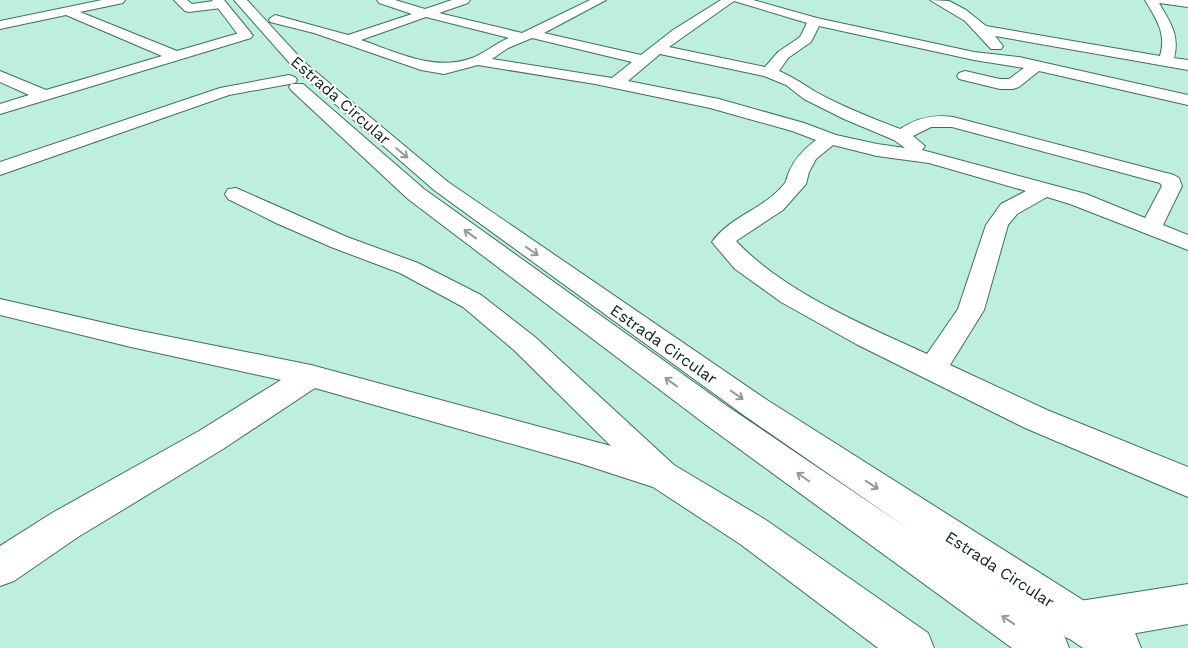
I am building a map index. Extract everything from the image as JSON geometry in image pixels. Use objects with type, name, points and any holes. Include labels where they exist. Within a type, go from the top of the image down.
[{"type":"street","points":[[0,25],[119,0]]},
{"type":"street","points":[[180,0],[189,8],[226,1]]},
{"type":"street","points":[[383,0],[428,14],[642,60]]},
{"type":"street","points":[[347,40],[428,14],[464,0]]},
{"type":"street","points":[[572,0],[597,2]]},
{"type":"street","points":[[615,83],[678,33],[729,0]]},
{"type":"street","points":[[740,0],[814,21],[974,56],[1019,62],[1188,100]]},
{"type":"street","points":[[936,0],[961,11],[985,30],[999,49],[1019,62]]},
{"type":"street","points":[[1137,88],[1171,47],[1170,31],[1152,0]]},
{"type":"street","points":[[1163,0],[1188,3]]},
{"type":"street","name":"Estrada Circular","points":[[226,1],[246,35],[289,80],[416,194],[716,415],[1048,648]]},
{"type":"street","name":"Estrada Circular","points":[[226,1],[441,186],[756,408],[1120,648]]},
{"type":"street","points":[[275,18],[434,69],[455,67],[478,61],[503,45],[597,2]]},
{"type":"street","points":[[67,11],[176,56]]},
{"type":"street","points":[[768,72],[783,55],[806,39],[814,21]]},
{"type":"street","points":[[985,30],[1188,65]]},
{"type":"street","points":[[0,109],[246,35]]},
{"type":"street","points":[[657,49],[768,72],[792,82],[810,95],[842,111],[901,136],[931,157]]},
{"type":"street","points":[[478,61],[615,83],[713,103],[798,127],[830,140],[878,150],[931,157],[1078,199],[1188,242]]},
{"type":"street","points":[[965,76],[1000,84],[1013,84],[1036,66]]},
{"type":"street","points":[[0,76],[44,95]]},
{"type":"street","points":[[0,169],[226,92],[289,80]]},
{"type":"street","points":[[901,136],[922,122],[939,120],[953,122],[1167,179],[1172,182],[1172,186],[1151,227]]},
{"type":"street","points":[[830,140],[808,156],[799,172],[796,184],[774,205],[729,235],[724,242],[744,264],[790,296],[932,370],[1036,419],[1188,482]]},
{"type":"street","points":[[932,370],[971,310],[997,225],[1009,208],[1044,189]]},
{"type":"street","points":[[236,194],[339,242],[409,268],[472,301],[525,344],[664,476],[753,532],[913,648]]},
{"type":"street","points":[[0,307],[131,338],[311,376],[579,450],[664,476]]},
{"type":"street","points":[[0,568],[65,525],[211,440],[311,376]]},
{"type":"street","points":[[1080,622],[1188,604]]}]
